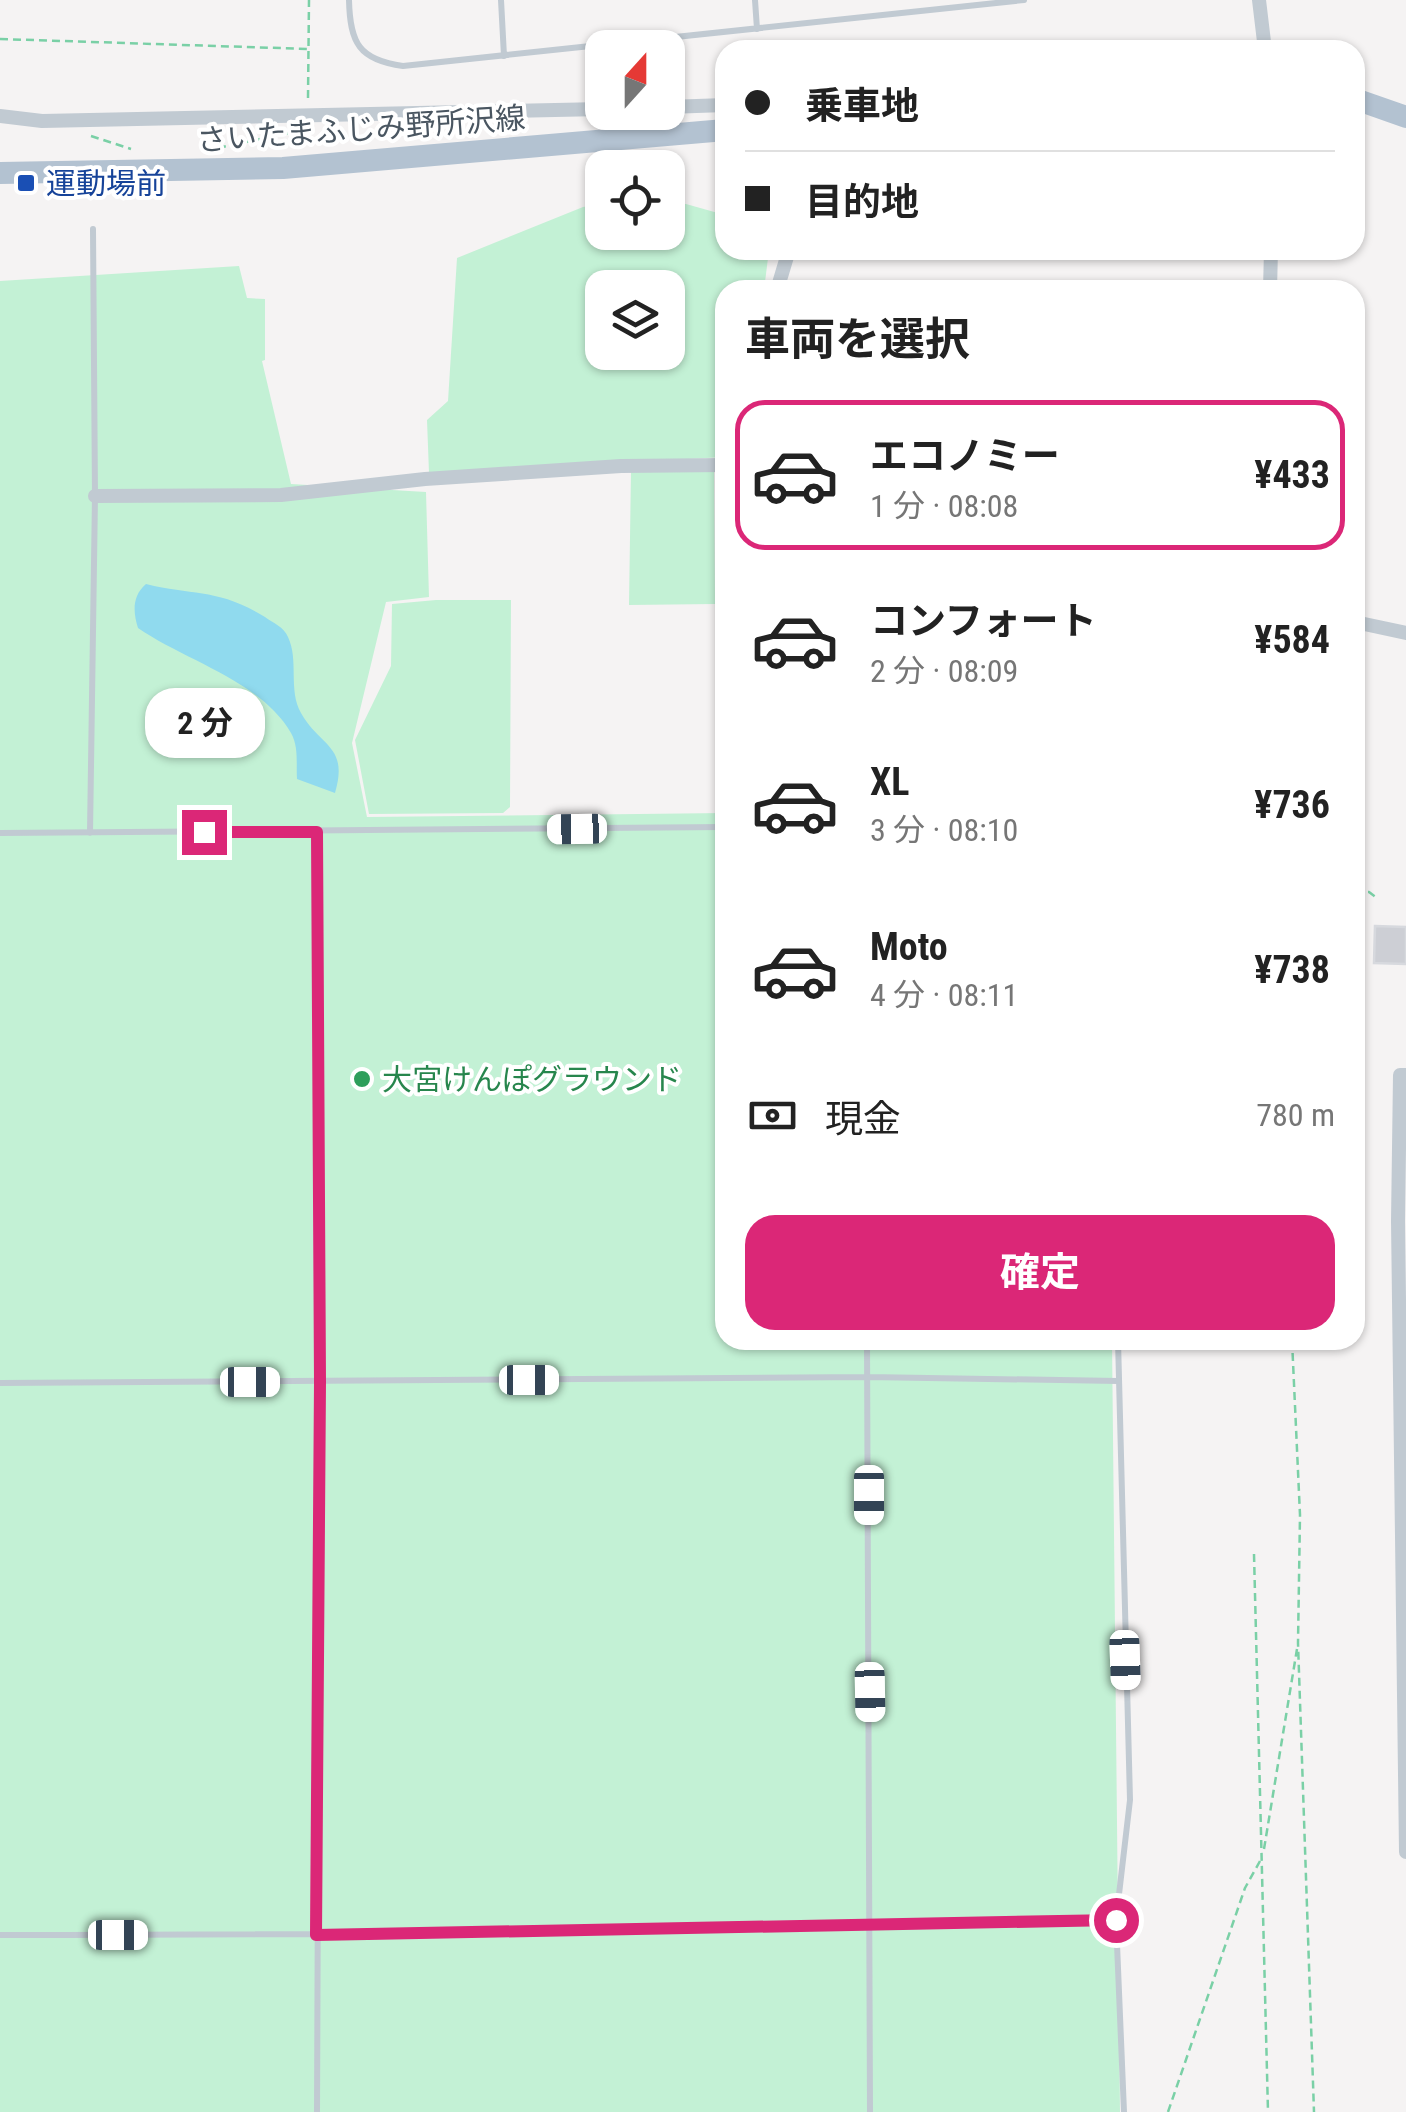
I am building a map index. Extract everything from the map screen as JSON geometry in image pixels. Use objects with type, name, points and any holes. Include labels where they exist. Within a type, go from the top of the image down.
[{"type":"main road","points":[[1365,102],[1406,117]]},
{"type":"main road","name":"さいたまふじみ野所沢線","points":[[0,173],[283,168],[715,131]]},
{"type":"street","points":[[1258,0],[1264,40]]},
{"type":"street","points":[[685,106],[715,105]]},
{"type":"street","points":[[0,116],[42,120],[585,109]]},
{"type":"street","points":[[94,496],[281,495],[426,479],[621,466],[715,465]]},
{"type":"street","points":[[1365,624],[1406,633]]},
{"type":"street","points":[[1406,1075],[1400,1075],[1398,1221],[1406,1852]]},
{"type":"lane","points":[[349,0],[353,36],[364,54],[379,63],[403,66],[1024,0]]},
{"type":"lane","points":[[501,0],[504,56]]},
{"type":"lane","points":[[756,0],[758,29]]},
{"type":"lane","points":[[90,833],[93,230]]},
{"type":"lane","points":[[0,833],[715,827]]},
{"type":"lane","points":[[317,832],[318,2112]]},
{"type":"lane","points":[[867,1350],[870,2112]]},
{"type":"lane","points":[[1118,1350],[1130,1800],[1116,1920],[1124,2112]]},
{"type":"lane","points":[[0,1383],[868,1378],[1118,1381]]},
{"type":"lane","points":[[0,1935],[316,1935],[1116,1920]]},
{"type":"path","points":[[218,148],[311,128],[307,117],[309,0]]},
{"type":"path","points":[[0,39],[309,49]]},
{"type":"path","points":[[76,132],[146,154]]},
{"type":"path","points":[[1365,892],[1377,898]]},
{"type":"path","points":[[1168,2112],[1245,1888],[1262,1858],[1298,1643],[1302,1588],[1292,1350]]},
{"type":"path","points":[[1254,1554],[1268,2112]]},
{"type":"path","points":[[1298,1643],[1314,2112]]},
{"type":"green space","points":[[685,204],[715,212],[715,260],[768,260],[765,280],[715,280],[715,458],[429,473],[427,420],[448,401],[457,258],[583,207],[585,250],[685,250]]},
{"type":"green space","name":"大宮けんぽグラウンド","points":[[239,266],[247,298],[265,299],[262,361],[291,484],[426,492],[429,597],[386,602],[352,743],[367,817],[715,813],[715,1350],[1112,1350],[1120,2112],[0,2112],[0,281]]},
{"type":"green space","points":[[631,471],[714,472],[715,604],[629,605]]},
{"type":"green space","points":[[511,600],[510,807],[503,813],[369,814],[355,740],[391,666],[392,604]]},
{"type":"water","points":[[146,584],[233,601],[284,630],[293,655],[297,704],[338,765],[335,793],[297,779],[294,738],[261,699],[138,628],[135,604]]},
{"type":"building","points":[[1375,926],[1406,927],[1406,964],[1374,963]]},
{"type":"place","name":"運動場前","points":[[26,183]]},
{"type":"place","name":"大宮けんぽグラウンド","points":[[362,1079]]},
{"type":"route","points":[[204,832],[317,832],[320,1382],[316,1935],[1116,1920]]}]
